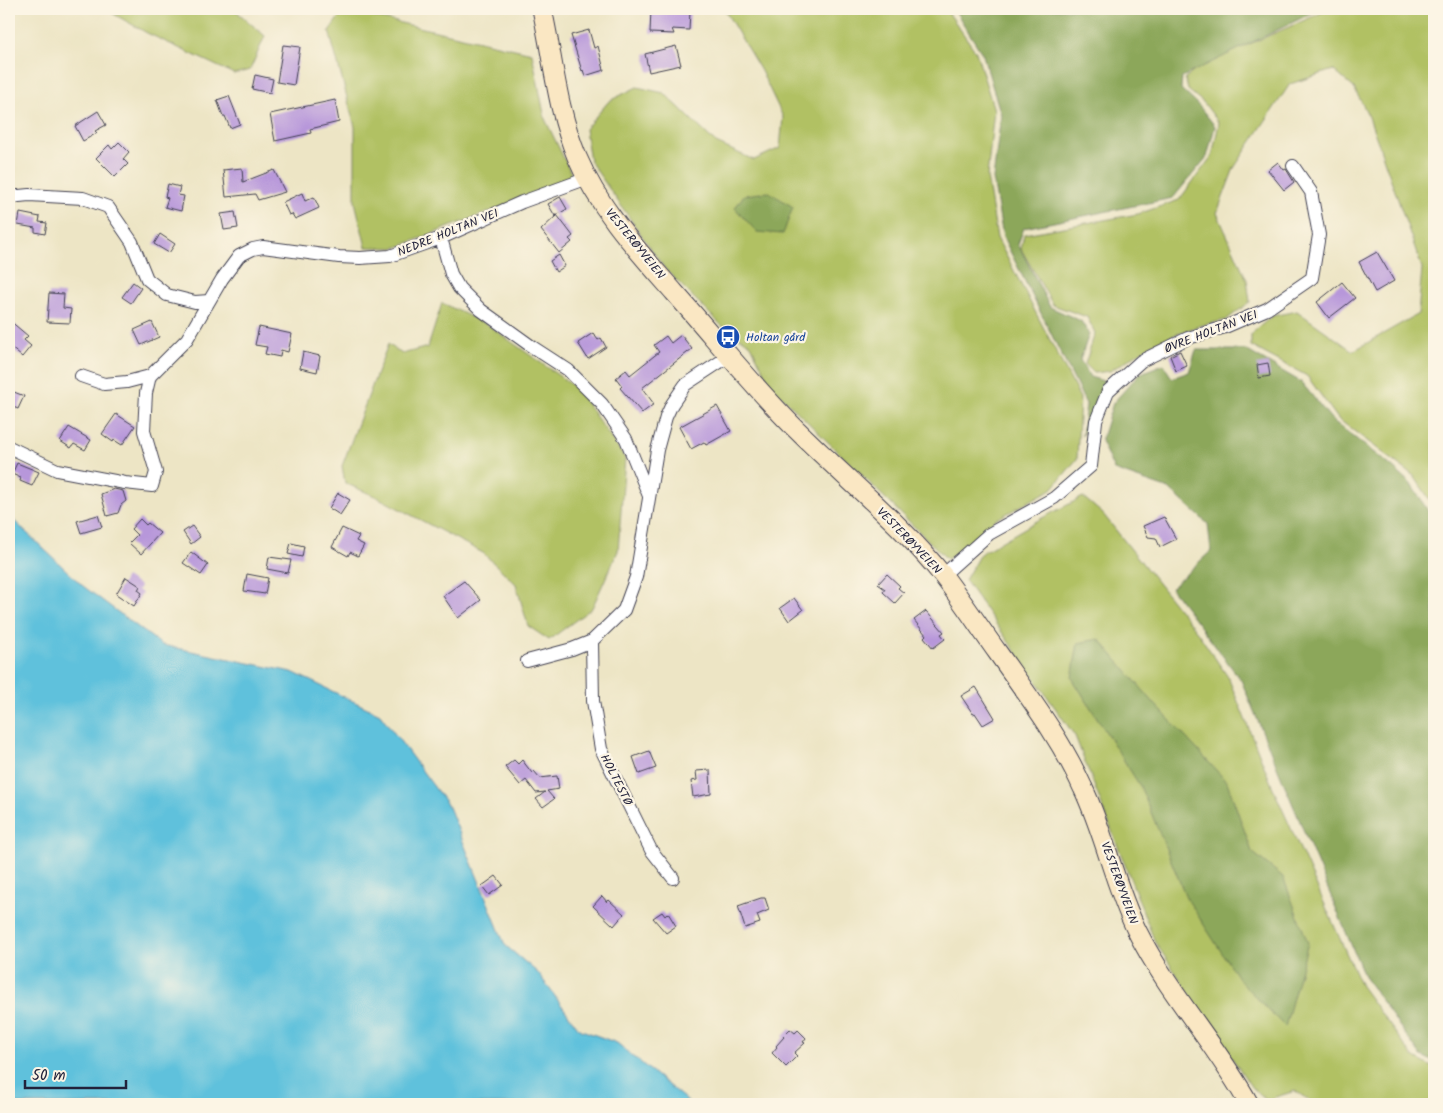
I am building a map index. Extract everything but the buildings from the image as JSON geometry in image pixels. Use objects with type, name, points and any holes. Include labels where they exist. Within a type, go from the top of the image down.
[{"type":"main road","name":"VESTERØYVEIEN","points":[[542,9],[565,122],[578,159],[606,209],[636,248],[729,356],[796,429],[911,540],[942,576],[1037,708],[1067,754],[1098,822],[1125,906],[1137,931],[1181,1004],[1249,1104]]},
{"type":"street","name":"ØVRE HOLTAN VEI","points":[[942,576],[989,534],[1054,498],[1091,466],[1096,421],[1108,391],[1141,361],[1188,338],[1225,327],[1267,310],[1312,278],[1319,235],[1311,192],[1293,166]]},
{"type":"street","name":"NEDRE HOLTAN VEI","points":[[150,376],[186,339],[222,279],[239,256],[253,249],[263,247],[338,257],[371,258],[390,256],[409,251],[522,202],[588,178]]},
{"type":"street","points":[[9,197],[29,195],[83,198],[108,207],[132,242],[147,279],[168,295],[195,302],[209,301]]},
{"type":"street","points":[[440,238],[451,274],[459,288],[481,310],[568,370],[602,404],[626,439],[650,496]]},
{"type":"street","points":[[527,661],[572,649],[592,641],[624,610],[636,578],[657,450],[666,417],[685,385],[729,356]]},
{"type":"street","points":[[9,447],[57,470],[125,483],[152,486],[156,472],[144,431],[146,393],[150,376],[127,382],[104,384],[81,376]]},
{"type":"street","name":"HOLTESTØ","points":[[592,641],[593,701],[601,749],[651,850],[673,878]]},
{"type":"green space","points":[[105,9],[234,9],[265,36],[250,70],[234,74],[147,33]]},
{"type":"green space","points":[[724,9],[946,9],[976,52],[994,110],[987,177],[997,238],[1080,398],[1077,459],[1052,489],[995,520],[961,551],[947,559],[771,386],[751,345],[721,325],[665,269],[590,161],[585,129],[609,101],[637,87],[664,93],[716,143],[754,160],[780,148],[783,117],[761,71]]},
{"type":"green space","points":[[954,9],[1320,9],[1182,77],[1181,89],[1199,106],[1215,126],[1207,157],[1173,198],[1024,228],[1018,244],[1050,307],[1081,321],[1089,334],[1080,360],[1090,377],[1107,382],[1082,436],[1086,404],[1003,237],[993,179],[1001,115],[983,55]]},
{"type":"green space","points":[[1330,9],[1434,9],[1434,506],[1414,476],[1338,419],[1307,376],[1251,346],[1251,334],[1272,316],[1297,311],[1353,351],[1418,314],[1422,268],[1369,117],[1354,88],[1333,70],[1290,84],[1234,168],[1217,213],[1247,280],[1250,302],[1226,320],[1198,326],[1156,342],[1110,371],[1094,373],[1085,364],[1095,333],[1087,317],[1053,305],[1021,249],[1024,234],[1138,214],[1179,200],[1212,156],[1219,123],[1204,103],[1188,90],[1185,78],[1204,64]]},
{"type":"green space","points":[[344,10],[532,53],[545,119],[574,179],[395,248],[366,247],[355,202],[355,127],[329,31]]},
{"type":"green space","points":[[769,192],[793,207],[783,234],[757,232],[735,208],[744,195]]},
{"type":"green space","points":[[442,303],[488,325],[576,388],[625,458],[618,551],[592,608],[549,640],[528,626],[516,584],[483,553],[377,497],[345,483],[342,466],[388,344],[402,354],[428,347]]},
{"type":"green space","points":[[1196,350],[1246,350],[1301,382],[1332,420],[1410,483],[1434,520],[1434,1062],[1420,1055],[1365,978],[1241,680],[1171,588],[1211,551],[1208,524],[1169,489],[1114,470],[1101,441],[1113,403],[1139,374],[1163,364],[1172,378],[1189,372]]},
{"type":"green space","points":[[1083,497],[1103,514],[1198,633],[1228,677],[1273,788],[1361,986],[1413,1057],[1434,1068],[1434,1104],[1315,1104],[1295,1091],[1266,1100],[1252,1088],[1155,942],[1075,736],[965,580],[980,554]]},
{"type":"green space","points":[[1099,639],[1154,703],[1227,782],[1252,852],[1283,877],[1308,943],[1285,1027],[1240,981],[1186,897],[1140,786],[1072,678],[1078,643]]},
{"type":"water","points":[[9,516],[83,586],[162,645],[292,672],[380,714],[449,807],[505,945],[538,973],[579,1029],[617,1043],[691,1104],[9,1104]]},
{"type":"place","name":"Holtan gård","points":[[728,337]]}]
